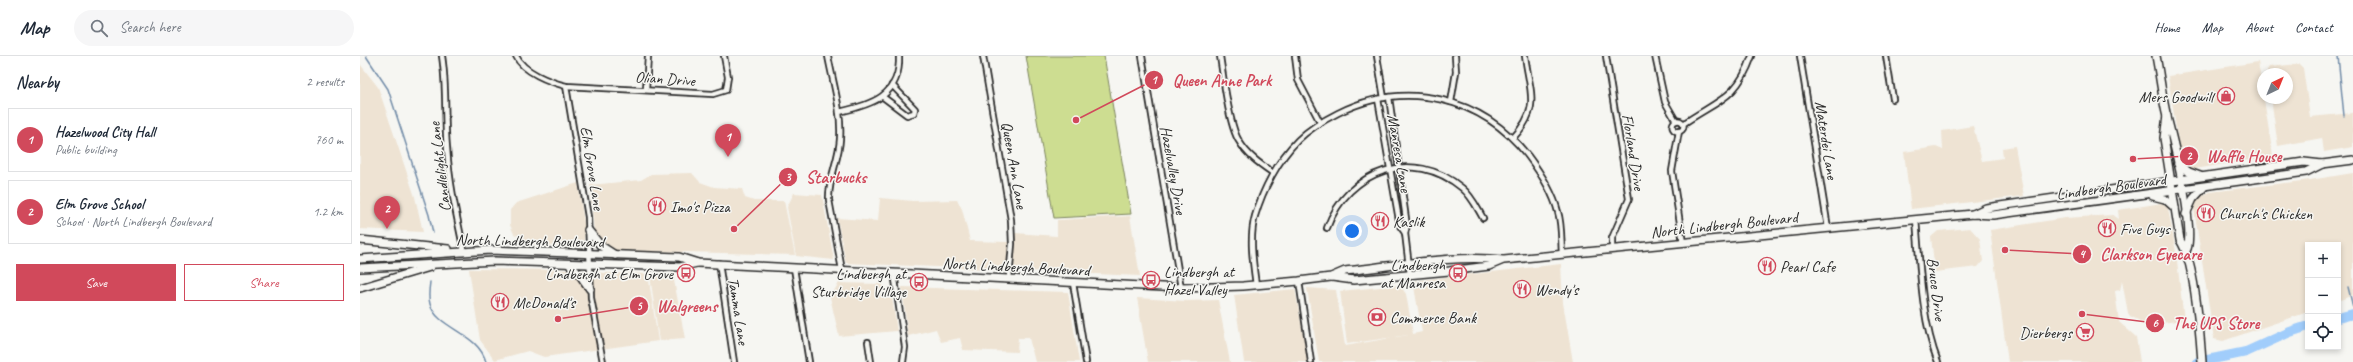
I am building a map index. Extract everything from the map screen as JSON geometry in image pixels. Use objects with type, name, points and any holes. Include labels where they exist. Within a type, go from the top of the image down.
[{"type":"main road","points":[[2156,56],[2167,116],[2174,138],[2190,238],[2187,249],[2202,362]]},
{"type":"main road","points":[[2167,116],[2164,138],[2172,192],[2180,240],[2187,249]]},
{"type":"main road","name":"Lindbergh Boulevard","points":[[1973,214],[1986,208],[2202,176],[2304,162],[2322,164],[2353,160]]},
{"type":"main road","points":[[2178,164],[2189,172],[2202,176]]},
{"type":"main road","name":"Lindbergh Boulevard","points":[[1946,216],[1973,214],[1988,216],[2172,192],[2306,172],[2322,164]]},
{"type":"main road","points":[[2186,214],[2193,199],[2204,187]]},
{"type":"main road","points":[[2149,195],[2165,199],[2175,208]]},
{"type":"main road","name":"North Lindbergh Boulevard","points":[[360,268],[445,262],[495,261],[680,267],[698,263],[719,263],[1181,288],[1256,285],[1299,281],[1331,277],[1345,271],[1487,258],[1504,260],[1946,216]]},
{"type":"main road","points":[[588,230],[601,246],[616,256]]},
{"type":"main road","points":[[360,240],[464,251]]},
{"type":"main road","name":"North Lindbergh Boulevard","points":[[360,259],[464,251],[512,251],[616,256],[680,257],[698,263]]},
{"type":"main road","name":"North Lindbergh Boulevard","points":[[1331,277],[1347,281],[1410,275],[1489,266],[1504,260]]},
{"type":"main road","points":[[360,288],[394,276],[445,262]]},
{"type":"main road","points":[[568,264],[580,275],[590,289]]},
{"type":"street","name":"Candlelight Lane","points":[[442,56],[446,86],[446,131],[449,167],[464,251]]},
{"type":"street","name":"Olian Drive","points":[[516,56],[520,63],[550,82],[566,86],[646,89],[713,94],[726,90],[728,77],[724,56]]},
{"type":"street","points":[[646,89],[648,56]]},
{"type":"street","points":[[828,56],[839,112],[839,152],[829,192],[842,270]]},
{"type":"street","points":[[839,112],[867,105],[883,97],[892,85],[898,69],[899,56]]},
{"type":"street","name":"Queen Ann Lane","points":[[983,56],[1011,220],[1012,244],[1009,279]]},
{"type":"street","name":"Hazelvalley Drive","points":[[1142,56],[1181,288]]},
{"type":"street","points":[[1220,56],[1228,107],[1238,141],[1257,162],[1273,173]]},
{"type":"street","points":[[1295,56],[1298,80],[1320,122]]},
{"type":"street","name":"Manresa Lane","points":[[1378,56],[1400,168],[1407,226],[1405,233],[1410,275]]},
{"type":"street","points":[[1451,102],[1456,72],[1456,56]]},
{"type":"street","points":[[1513,138],[1525,125],[1531,113],[1525,56]]},
{"type":"street","name":"Florland Drive","points":[[1606,56],[1629,199],[1612,238],[1612,249]]},
{"type":"street","points":[[1655,56],[1665,102],[1676,121]]},
{"type":"street","points":[[1683,243],[1672,171],[1679,132],[1682,130],[1683,124],[1732,94],[1746,73],[1752,56]]},
{"type":"street","name":"Materdei Lane","points":[[1800,56],[1828,228]]},
{"type":"street","points":[[1886,56],[1893,99]]},
{"type":"street","points":[[883,97],[907,114],[914,113],[915,109],[892,85]]},
{"type":"street","name":"Elm Grove Lane","points":[[566,86],[583,181],[588,230],[590,289],[603,362]]},
{"type":"street","points":[[1256,285],[1252,256],[1255,217],[1273,173],[1298,140],[1320,122],[1354,105],[1387,97],[1419,96],[1451,102],[1485,116],[1513,138],[1540,172],[1558,212],[1562,254]]},
{"type":"street","name":"Manresa Lane","points":[[1378,99],[1389,170],[1400,226],[1405,233]]},
{"type":"street","points":[[1676,121],[1681,121],[1683,124]]},
{"type":"street","points":[[1676,121],[1672,127],[1679,132]]},
{"type":"street","points":[[1327,228],[1333,212],[1349,191],[1361,181],[1389,170],[1412,166],[1433,171],[1449,179],[1463,189],[1474,202],[1483,218]]},
{"type":"street","name":"Bruce Drive","points":[[1916,219],[1923,298],[1933,350],[1938,362]]},
{"type":"street","name":"Tamma Lane","points":[[719,263],[734,362]]},
{"type":"street","points":[[794,268],[809,362]]},
{"type":"street","points":[[894,273],[905,346],[903,362]]},
{"type":"street","points":[[1299,281],[1311,362]]},
{"type":"street","points":[[1072,283],[1086,362]]},
{"type":"street","points":[[868,342],[871,362]]},
{"type":"shaded area","points":[[2258,62],[2257,104],[2265,104],[2273,156],[2195,169],[2185,166],[2181,160],[2168,76]]},
{"type":"shaded area","points":[[360,64],[378,87],[415,197],[423,232],[360,229]]},
{"type":"shaded area","points":[[2299,64],[2303,68],[2310,117],[2353,113],[2353,147],[2324,152],[2322,138],[2278,146],[2272,104],[2293,104],[2293,68],[2268,68]]},
{"type":"shaded area","points":[[1973,126],[1982,161],[2003,158],[2002,148],[2015,146],[2024,196],[1911,209],[1904,152],[1936,147],[1943,150],[1942,131]]},
{"type":"shaded area","points":[[692,173],[700,182],[714,187],[742,189],[745,198],[754,201],[784,201],[795,255],[612,250],[601,243],[594,232],[590,185],[641,180],[651,174]]},
{"type":"shaded area","points":[[2353,173],[2353,295],[2341,300],[2341,242],[2305,242],[2305,313],[2223,341],[2214,339],[2194,209],[2195,202],[2201,196],[2210,192],[2310,180]]},
{"type":"shaded area","points":[[578,183],[585,229],[584,240],[577,247],[527,244],[526,240],[514,234],[510,225],[510,210],[516,203]]},
{"type":"shaded area","points":[[794,193],[822,195],[834,260],[796,256],[787,207]]},
{"type":"shaded area","points":[[880,198],[913,201],[957,200],[962,209],[970,241],[1009,242],[1015,233],[1057,236],[1057,220],[1130,216],[1140,276],[846,263],[837,218],[878,221]]},
{"type":"shaded area","points":[[2162,203],[2168,208],[2176,252],[2184,320],[2148,325],[2130,316],[2128,313],[2122,281],[2120,290],[2115,291],[2119,322],[2136,337],[2140,362],[2008,362],[1990,230],[2065,218],[2113,215],[2119,219],[2118,210]]},
{"type":"shaded area","points":[[1970,228],[1980,239],[1983,261],[1978,267],[1935,272],[1931,237],[1938,231]]},
{"type":"shaded area","points":[[1561,264],[1563,303],[1573,362],[1319,362],[1307,288],[1336,290],[1345,346],[1408,335],[1347,344],[1340,291],[1400,285],[1406,294],[1413,334],[1422,332],[1413,281]]},
{"type":"shaded area","points":[[469,269],[568,270],[575,272],[648,274],[658,341],[544,357],[528,351],[495,360],[480,340]]},
{"type":"shaded area","points":[[650,275],[673,275],[685,339],[659,341]]},
{"type":"shaded area","points":[[839,283],[882,284],[887,298],[892,297],[897,331],[839,336],[830,297]]},
{"type":"shaded area","points":[[902,287],[1068,292],[1079,362],[1035,362],[1029,338],[1018,338],[1017,352],[963,350],[960,338],[941,342],[936,329],[908,336]]},
{"type":"shaded area","points":[[1295,289],[1308,362],[1244,362],[1234,295]]},
{"type":"shaded area","points":[[1137,298],[1186,301],[1218,300],[1230,362],[1148,362]]},
{"type":"green space","points":[[1026,56],[1104,56],[1131,214],[1054,218]]},
{"type":"waterway","points":[[366,56],[388,89],[429,215],[433,233]]},
{"type":"waterway","points":[[2338,56],[2344,116]]},
{"type":"waterway","points":[[430,282],[429,299],[434,312],[441,319],[475,344],[482,352],[486,362]]},
{"type":"waterway","points":[[2348,287],[2353,307]]},
{"type":"waterway","points":[[2341,317],[2353,314]]},
{"type":"waterway","points":[[2198,362],[2246,352],[2290,332],[2305,327]]},
{"type":"place","name":"Mers Goodwill","points":[[2226,96]]},
{"type":"place","name":"Queen Anne Park","points":[[1076,120]]},
{"type":"place","name":"Hazelwood City Hall","points":[[728,157]]},
{"type":"place","name":"Waffle House","points":[[2133,159]]},
{"type":"place","name":"Imo's Pizza","points":[[657,206]]},
{"type":"place","name":"Church's Chicken","points":[[2206,213]]},
{"type":"place","name":"Kaslik","points":[[1380,221]]},
{"type":"place","name":"Five Guys","points":[[2107,228]]},
{"type":"place","name":"Elm Grove School","points":[[387,229]]},
{"type":"place","name":"Starbucks","points":[[734,229]]},
{"type":"place","name":"Clarkson Eyecare","points":[[2005,250]]},
{"type":"place","name":"Pearl Cafe","points":[[1767,266]]},
{"type":"place","name":"Lindbergh at Elm Grove","points":[[686,273]]},
{"type":"place","name":"Lindbergh at Manresa","points":[[1458,273]]},
{"type":"place","name":"Lindbergh at Hazel Valley","points":[[1151,280]]},
{"type":"place","name":"Lindbergh at Sturbridge Village","points":[[919,282]]},
{"type":"place","name":"Wendy's","points":[[1522,289]]},
{"type":"place","name":"McDonald's","points":[[500,302]]},
{"type":"place","name":"The UPS Store","points":[[2082,314]]},
{"type":"place","name":"Commerce Bank","points":[[1377,317]]},
{"type":"place","name":"Walgreens","points":[[558,319]]},
{"type":"place","name":"Dierbergs","points":[[2085,332]]}]
